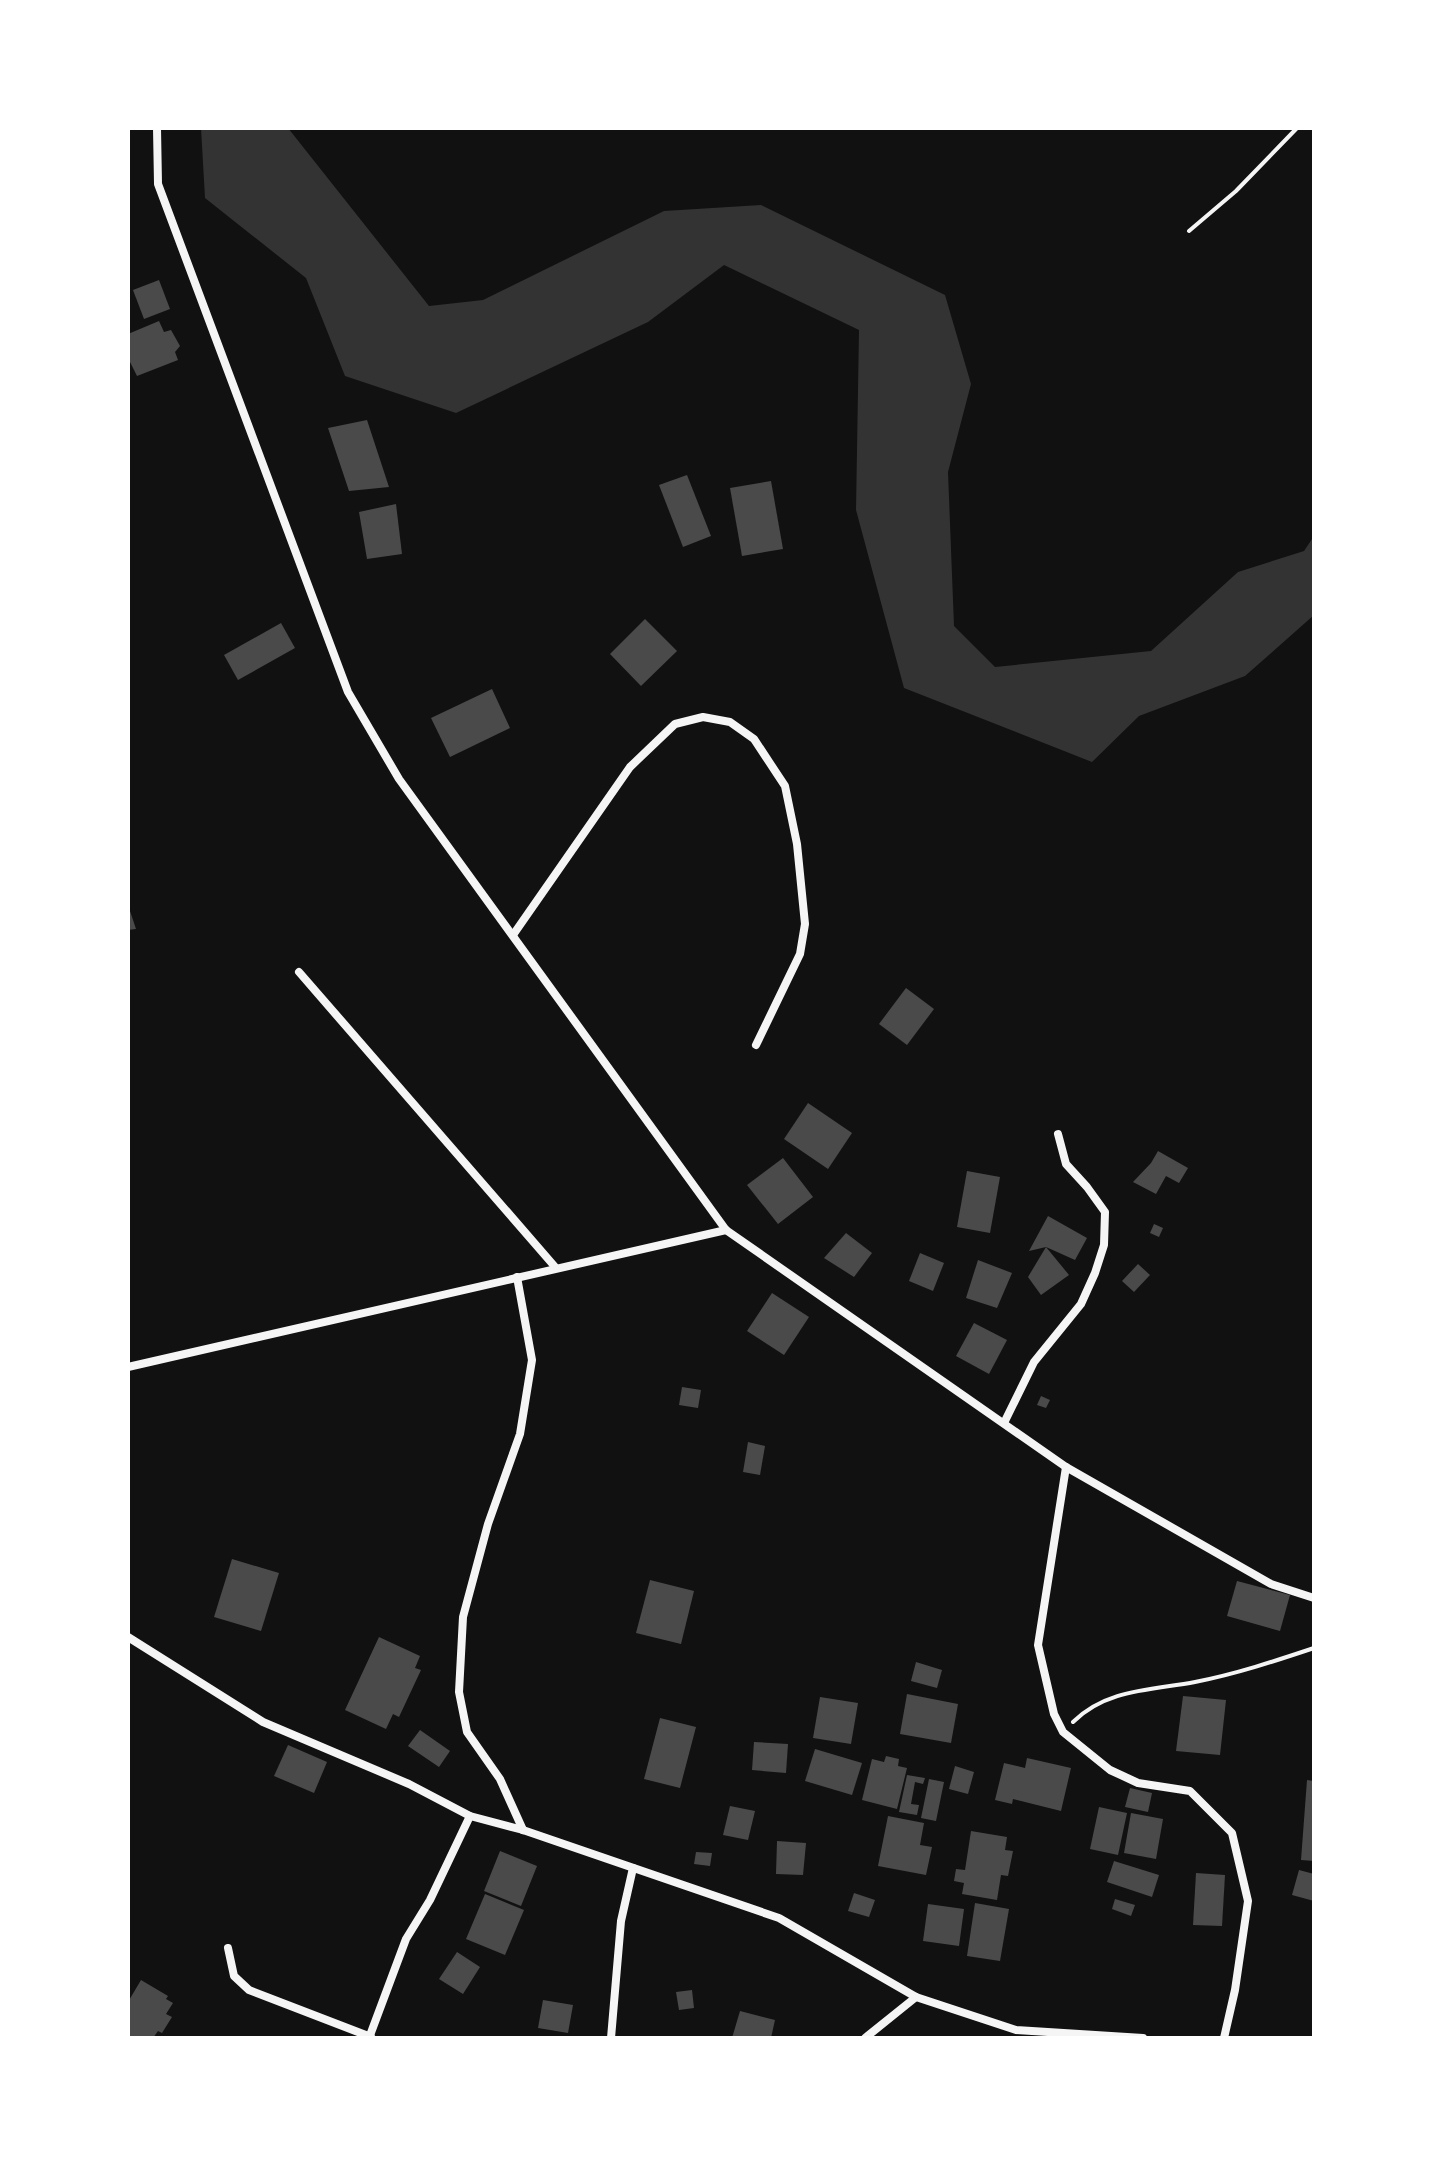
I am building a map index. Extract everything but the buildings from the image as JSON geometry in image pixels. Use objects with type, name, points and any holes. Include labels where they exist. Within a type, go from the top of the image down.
[{"type":"street","points":[[157,128],[158,184],[348,692],[399,779],[726,1230],[1066,1467],[1271,1584],[1314,1598]]},
{"type":"street","points":[[513,935],[630,767],[675,724],[703,717],[730,722],[754,739],[785,786],[797,844],[805,924],[800,954],[756,1045]]},
{"type":"street","points":[[299,972],[556,1268]]},
{"type":"street","points":[[1004,1423],[1034,1362],[1081,1304],[1104,1245],[1105,1212],[1066,1164],[1058,1134]]},
{"type":"street","points":[[128,1367],[726,1230]]},
{"type":"street","points":[[517,1277],[532,1360],[520,1434],[488,1524],[463,1617],[459,1692],[467,1732],[500,1779],[523,1830]]},
{"type":"street","points":[[1066,1467],[1038,1645],[1054,1714],[1063,1732],[1110,1770],[1138,1783],[1190,1791],[1232,1833],[1248,1901],[1235,1990],[1224,2038]]},
{"type":"street","points":[[128,1637],[263,1722],[409,1784],[470,1816],[523,1830],[779,1918],[916,1997],[1016,2030],[1143,2038]]},
{"type":"street","points":[[228,1948],[234,1976],[249,1990],[370,2038],[406,1939],[430,1900],[470,1816]]},
{"type":"street","points":[[611,2038],[621,1921],[633,1868]]},
{"type":"street","points":[[865,2038],[916,1997]]},
{"type":"path","points":[[1189,231],[1236,191],[1297,128]]},
{"type":"path","points":[[1063,1732],[1087,1708],[1110,1697],[1261,1667],[1314,1648]]},
{"type":"shaded area","points":[[201,128],[288,128],[429,306],[483,300],[664,211],[761,205],[945,295],[971,384],[948,472],[954,626],[995,667],[1151,651],[1238,572],[1304,551],[1314,536],[1314,615],[1245,676],[1139,716],[1092,762],[904,688],[856,510],[859,330],[724,265],[648,322],[456,413],[345,376],[306,278],[205,198]]}]
